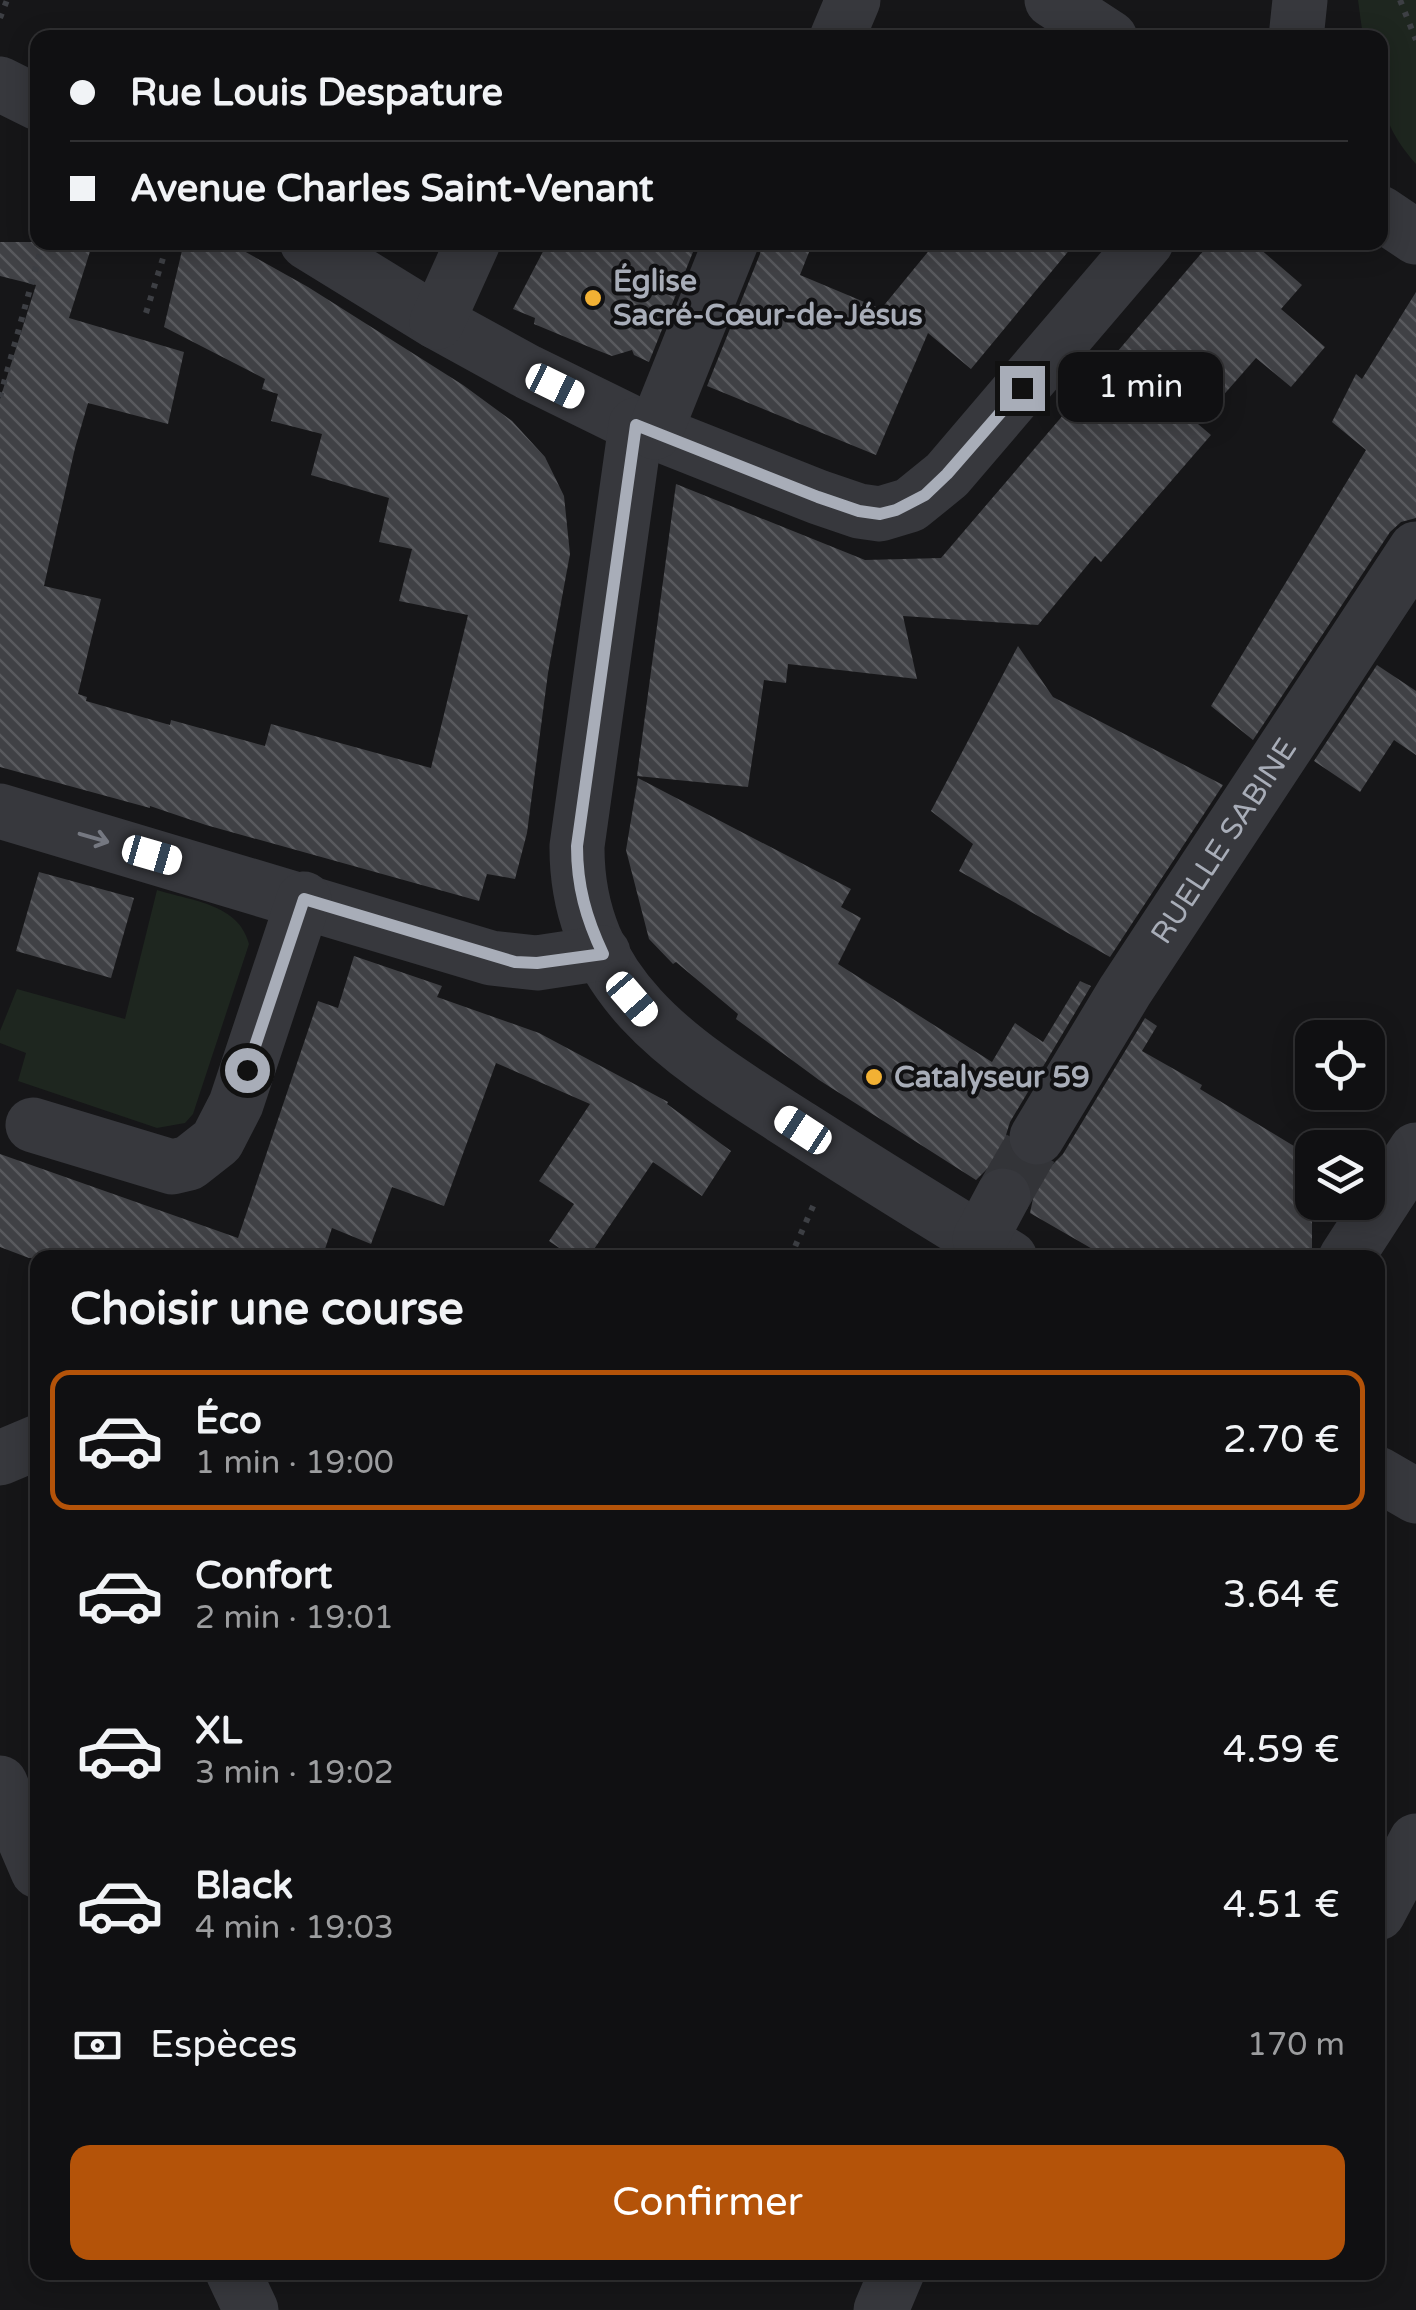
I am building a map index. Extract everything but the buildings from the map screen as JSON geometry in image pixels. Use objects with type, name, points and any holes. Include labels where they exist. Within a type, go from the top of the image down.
[{"type":"street","points":[[840,30],[853,0]]},
{"type":"street","points":[[1052,0],[1098,30]]},
{"type":"street","points":[[1297,30],[1300,0]]},
{"type":"street","points":[[0,84],[30,99]]},
{"type":"street","points":[[1388,218],[1416,236]]},
{"type":"street","points":[[320,250],[436,322],[528,372],[646,428],[859,511],[880,514],[925,495],[947,474],[1139,250]]},
{"type":"street","points":[[436,322],[469,250]]},
{"type":"street","points":[[727,250],[646,428],[577,846],[581,895],[589,924],[632,999],[688,1054],[846,1158],[998,1231]]},
{"type":"street","name":"RUELLE SABINE","points":[[1037,1137],[1124,991],[1416,548]]},
{"type":"street","points":[[0,811],[515,962],[603,954]]},
{"type":"street","points":[[33,1125],[172,1166],[189,1163],[202,1154],[217,1141],[236,1104],[304,899]]},
{"type":"street","points":[[1351,1250],[1416,1150]]},
{"type":"street","points":[[0,1458],[30,1445]]},
{"type":"street","points":[[1385,1478],[1416,1496]]},
{"type":"street","points":[[0,1784],[30,1853]]},
{"type":"street","points":[[1385,1900],[1416,1840]]},
{"type":"street","points":[[236,2280],[251,2310]]},
{"type":"street","points":[[882,2310],[894,2280]]},
{"type":"path","points":[[0,18],[7,0]]},
{"type":"path","points":[[1400,0],[1416,40]]},
{"type":"path","points":[[0,397],[41,250]]},
{"type":"path","points":[[146,313],[166,250]]},
{"type":"shaded area","points":[[1358,0],[1416,0],[1416,164],[1388,121],[1388,30],[1362,30]]},
{"type":"shaded area","points":[[157,890],[225,912],[244,931],[249,944],[193,1114],[185,1123],[157,1128],[18,1081],[26,1053],[0,1043],[0,1031],[17,989],[125,1019]]},
{"type":"tunnel","points":[[1003,1196],[1037,1137]]},
{"type":"place","name":"Église Sacré-Cœur-de-Jésus","points":[[593,298]]},
{"type":"place","name":"Catalyseur 59","points":[[874,1077]]},
{"type":"route","points":[[247,1070],[304,899],[491,958],[537,963],[603,954],[581,895],[577,846],[636,425],[818,497],[880,514],[910,505],[925,495],[1022,388]]}]
